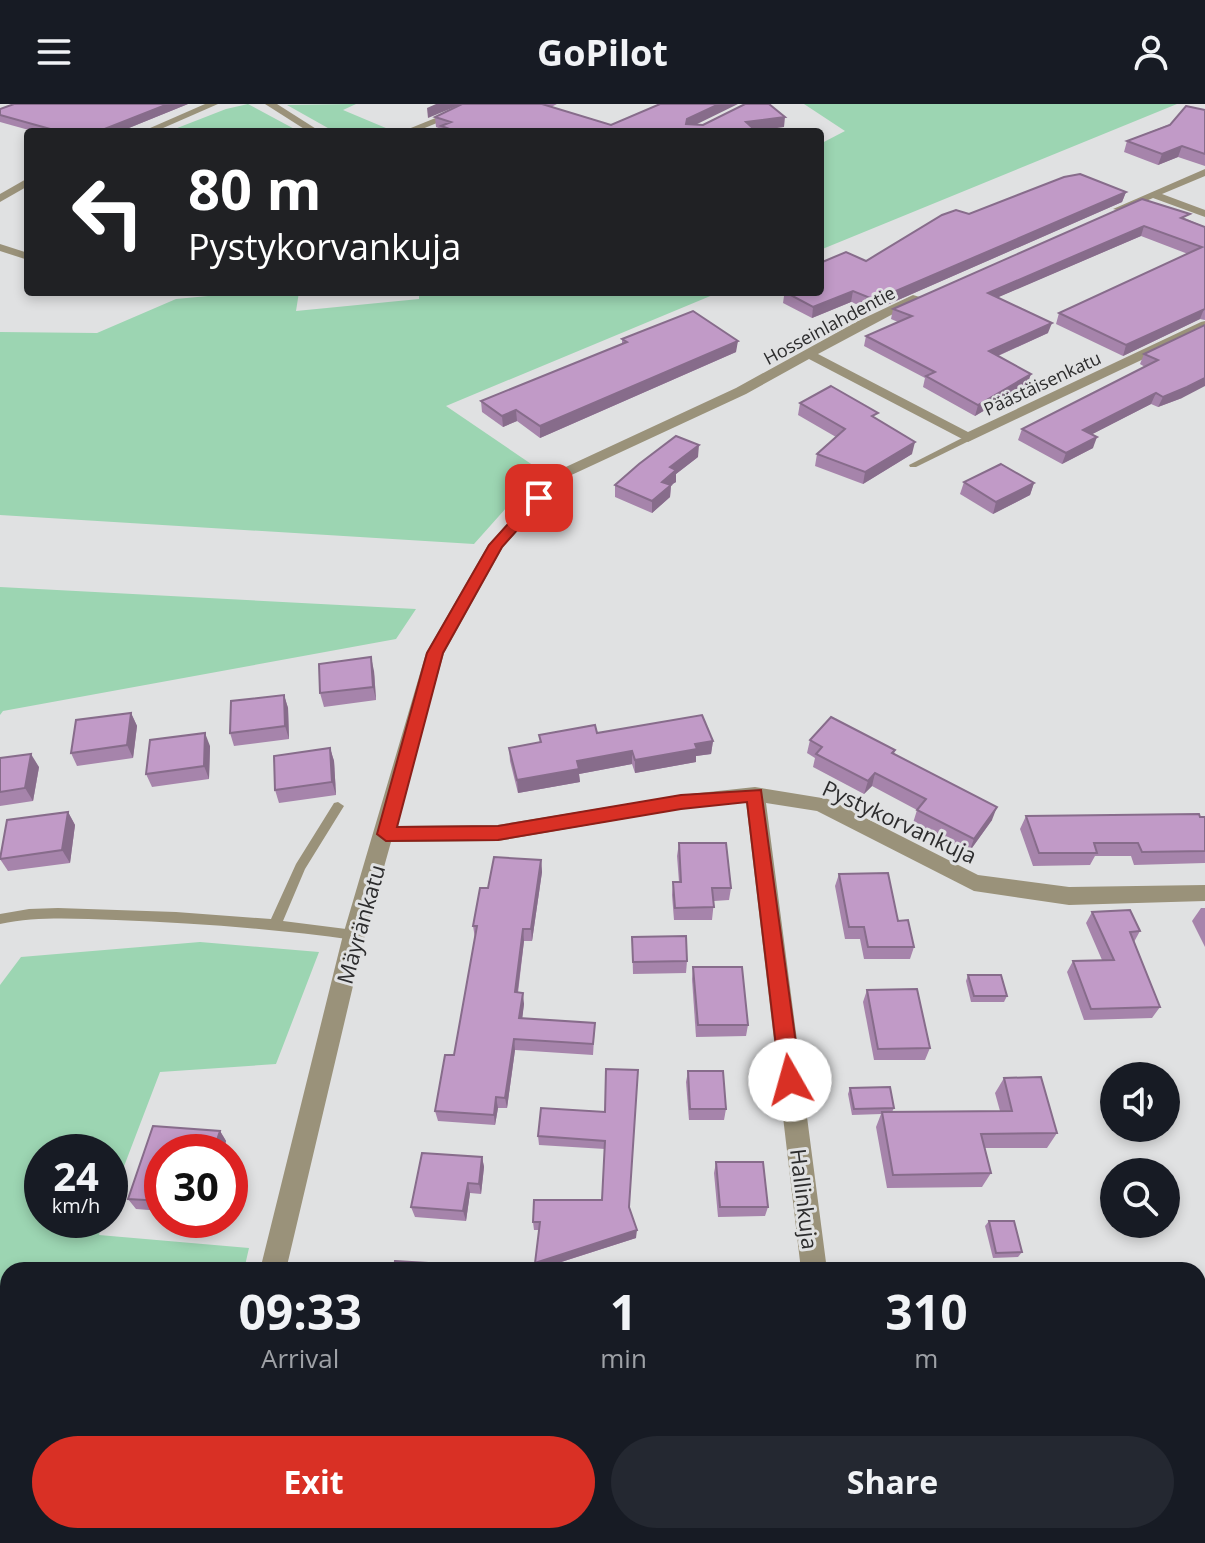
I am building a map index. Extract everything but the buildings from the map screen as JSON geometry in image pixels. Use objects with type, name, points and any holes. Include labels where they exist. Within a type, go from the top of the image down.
[{"type":"street","points":[[156,128],[213,104]]},
{"type":"street","points":[[270,104],[309,128]]},
{"type":"street","points":[[416,128],[478,104]]},
{"type":"street","points":[[1109,213],[1205,172]]},
{"type":"street","points":[[0,199],[24,184]]},
{"type":"street","points":[[1152,194],[1205,214]]},
{"type":"street","points":[[0,247],[24,256]]},
{"type":"street","name":"Hosseinlahdentie","points":[[560,475],[811,355],[862,324],[933,291]]},
{"type":"street","name":"Päästäisenkatu","points":[[811,355],[968,438],[1205,325]]},
{"type":"street","name":"Mäyränkatu","points":[[275,1262],[354,935],[386,834],[435,653],[496,545],[560,475]]},
{"type":"street","name":"Pystykorvankuja","points":[[386,834],[498,833],[681,802],[755,794],[821,804],[974,883],[1069,896],[1205,893]]},
{"type":"street","name":"Hallinkuja","points":[[755,794],[813,1262]]},
{"type":"lane","points":[[913,465],[968,438]]},
{"type":"lane","points":[[276,923],[300,867],[338,806]]},
{"type":"lane","points":[[0,919],[26,912],[276,923],[354,935]]},
{"type":"green space","points":[[248,104],[293,128],[177,128]]},
{"type":"green space","points":[[356,104],[343,110],[386,128],[328,128],[287,105]]},
{"type":"green space","points":[[804,104],[1177,104],[824,248],[824,142],[845,131]]},
{"type":"green space","points":[[298,296],[296,311],[419,299],[419,296],[710,296],[446,406],[540,470],[474,544],[0,515],[0,332],[97,333],[176,299]]},
{"type":"green space","points":[[0,587],[416,609],[396,639],[3,711],[0,715]]},
{"type":"green space","points":[[200,942],[319,952],[276,1064],[160,1072],[128,1156],[128,1134],[24,1134],[24,1238],[128,1238],[249,1248],[246,1262],[0,1262],[0,985],[21,957]]},
{"type":"route","points":[[539,498],[496,545],[435,653],[386,834],[498,833],[681,802],[755,794],[790,1080]]}]
